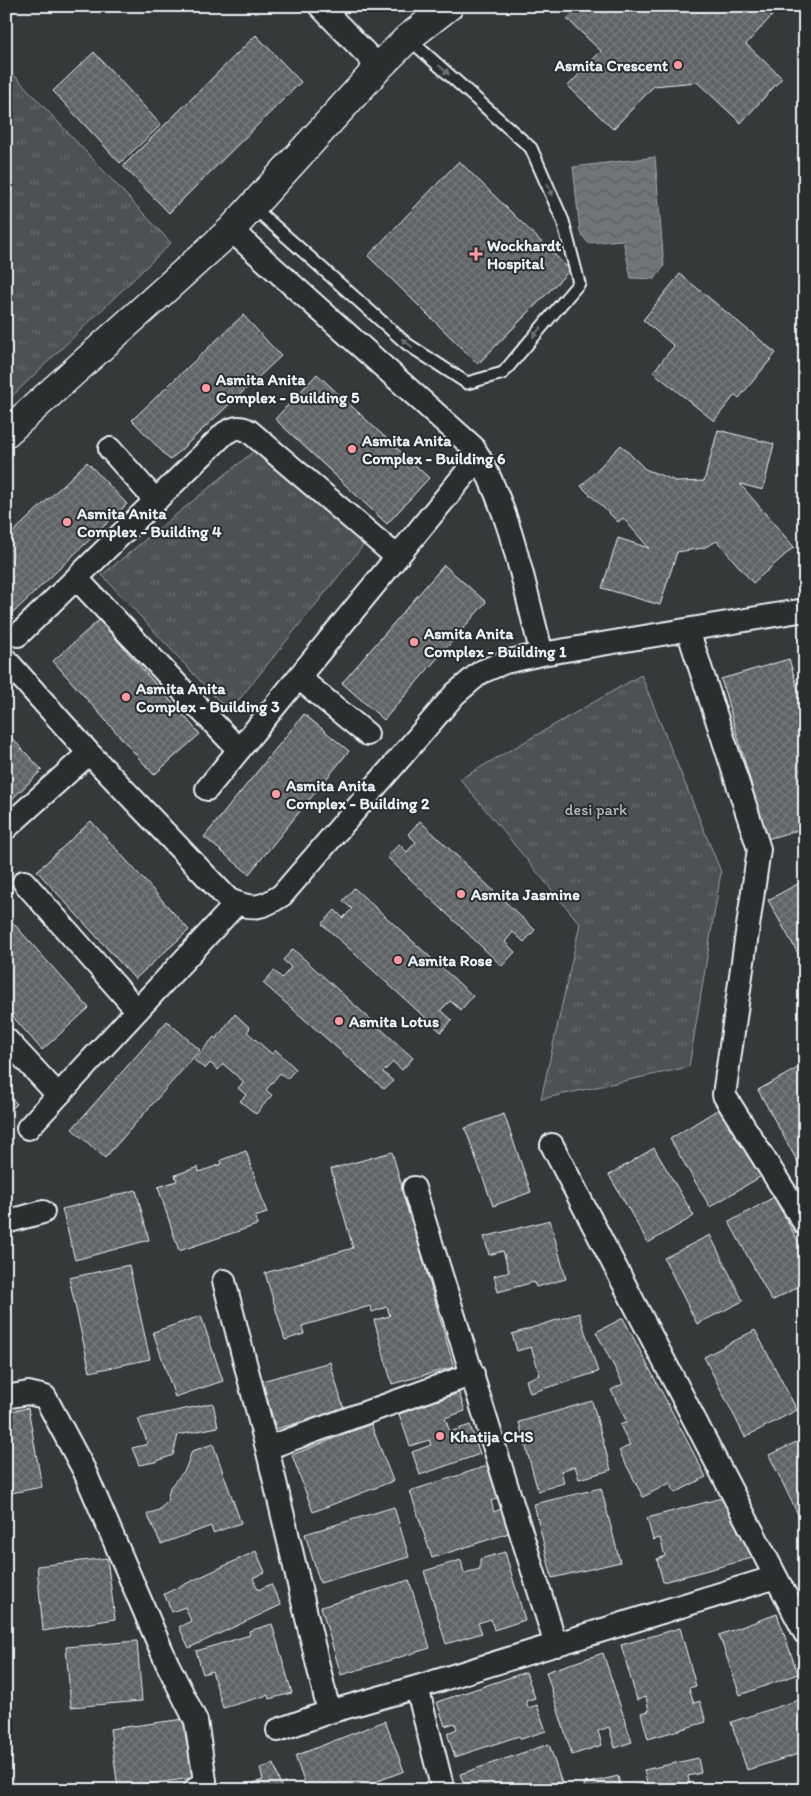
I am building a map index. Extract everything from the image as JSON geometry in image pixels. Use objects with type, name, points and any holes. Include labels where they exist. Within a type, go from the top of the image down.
[{"type":"street","points":[[320,6],[378,67]]},
{"type":"street","points":[[6,434],[231,230],[378,67],[408,38],[449,6]]},
{"type":"street","points":[[231,230],[473,447],[488,471],[500,499],[542,654]]},
{"type":"street","points":[[18,635],[225,433],[234,428],[242,427],[249,431],[397,558]]},
{"type":"street","points":[[110,449],[156,501]]},
{"type":"street","points":[[207,789],[479,457]]},
{"type":"street","points":[[77,579],[239,750]]},
{"type":"street","points":[[6,660],[89,753],[229,900],[247,908],[265,906],[282,895],[455,694],[481,672],[505,662],[542,654],[805,610]]},
{"type":"street","points":[[688,630],[758,849],[724,1095],[805,1224]]},
{"type":"street","points":[[298,678],[367,734]]},
{"type":"street","points":[[6,828],[89,753]]},
{"type":"street","points":[[24,882],[137,1010]]},
{"type":"street","points":[[28,1128],[237,903]]},
{"type":"street","points":[[6,1040],[58,1095]]},
{"type":"street","points":[[552,1145],[805,1633]]},
{"type":"street","points":[[414,1188],[556,1645]]},
{"type":"street","points":[[6,1222],[43,1212]]},
{"type":"street","points":[[224,1280],[267,1448],[329,1712]]},
{"type":"street","points":[[267,1448],[473,1374]]},
{"type":"street","points":[[6,1397],[28,1393],[45,1396],[84,1470],[167,1663],[196,1721],[205,1781],[195,1790]]},
{"type":"street","points":[[278,1730],[329,1712],[417,1687],[776,1577]]},
{"type":"street","points":[[417,1687],[443,1790]]},
{"type":"lane","points":[[252,206],[407,344],[467,383],[503,373],[579,283],[563,221],[532,148],[408,38]]},
{"type":"green space","points":[[6,73],[16,77],[171,243],[6,402]]},
{"type":"green space","points":[[259,447],[366,542],[229,712],[102,575]]},
{"type":"green space","name":"desi park","points":[[641,675],[721,872],[689,1067],[541,1099],[580,924],[460,779]]},
{"type":"water","points":[[655,157],[664,266],[655,279],[631,278],[623,240],[588,243],[580,232],[573,167]]},
{"type":"building","name":"Asmita Crescent","points":[[579,6],[639,6],[643,9],[693,10],[696,6],[777,6],[779,8],[746,44],[782,78],[741,123],[697,82],[654,86],[613,129],[568,86],[601,51],[567,19]]},
{"type":"building","points":[[256,35],[301,82],[169,213],[123,166]]},
{"type":"building","points":[[94,52],[161,125],[120,163],[53,91]]},
{"type":"building","points":[[459,161],[570,270],[478,364],[368,256]]},
{"type":"building","points":[[680,274],[776,353],[739,398],[735,395],[714,421],[653,372],[674,346],[643,320]]},
{"type":"building","name":"Asmita Anita Complex - Building 5","points":[[243,315],[281,356],[170,460],[132,420]]},
{"type":"building","name":"Asmita Anita Complex - Building 6","points":[[317,374],[429,478],[387,524],[275,419]]},
{"type":"building","points":[[718,430],[774,444],[763,490],[740,484],[794,547],[753,583],[717,541],[703,548],[677,552],[660,605],[602,588],[618,538],[649,548],[623,518],[618,522],[581,486],[621,445],[645,469],[678,482],[704,481]]},
{"type":"building","name":"Asmita Anita Complex - Building 4","points":[[87,462],[127,504],[14,612],[6,604],[6,539]]},
{"type":"building","name":"Asmita Anita Complex - Building 1","points":[[444,565],[486,602],[384,720],[342,683]]},
{"type":"building","name":"Asmita Anita Complex - Building 3","points":[[99,620],[200,734],[154,775],[53,661]]},
{"type":"building","points":[[789,659],[805,712],[805,828],[767,839],[721,679]]},
{"type":"building","name":"Asmita Anita Complex - Building 2","points":[[304,714],[349,751],[249,874],[204,837]]},
{"type":"building","points":[[6,732],[42,770],[6,805]]},
{"type":"building","points":[[91,821],[189,930],[135,979],[37,871]]},
{"type":"building","name":"Asmita Jasmine","points":[[420,821],[535,930],[524,942],[513,932],[505,942],[515,952],[502,966],[387,857],[399,844],[407,852],[416,842],[408,834]]},
{"type":"building","points":[[805,880],[805,966],[768,900]]},
{"type":"building","name":"Asmita Rose","points":[[354,888],[473,996],[461,1010],[450,1001],[441,1010],[452,1020],[441,1032],[322,924],[335,910],[343,918],[352,909],[343,901]]},
{"type":"building","points":[[6,915],[89,1008],[42,1050],[6,1009]]},
{"type":"building","name":"Asmita Lotus","points":[[293,949],[413,1058],[402,1070],[393,1062],[383,1072],[393,1081],[384,1089],[263,983],[274,971],[282,978],[291,967],[283,960]]},
{"type":"building","points":[[235,1014],[250,1028],[247,1032],[272,1054],[276,1050],[296,1069],[287,1079],[280,1073],[266,1090],[272,1095],[256,1114],[240,1101],[246,1095],[238,1088],[244,1082],[223,1064],[218,1070],[210,1063],[205,1069],[194,1060],[214,1037],[216,1039]]},
{"type":"building","points":[[167,1021],[200,1050],[105,1158],[72,1129]]},
{"type":"building","points":[[805,1064],[805,1175],[758,1090]]},
{"type":"building","points":[[6,1092],[17,1104],[6,1114]]},
{"type":"building","points":[[725,1105],[765,1174],[710,1207],[670,1139]]},
{"type":"building","points":[[504,1114],[531,1192],[493,1206],[465,1128]]},
{"type":"building","points":[[654,1148],[694,1216],[648,1243],[609,1175]]},
{"type":"building","points":[[246,1151],[267,1213],[255,1217],[257,1225],[179,1251],[158,1187],[177,1181],[175,1175],[198,1167],[199,1172],[222,1164],[221,1160]]},
{"type":"building","points":[[392,1152],[454,1367],[392,1384],[374,1320],[390,1316],[387,1307],[372,1312],[370,1306],[302,1326],[304,1334],[285,1340],[265,1273],[353,1248],[331,1169]]},
{"type":"building","points":[[136,1190],[149,1240],[75,1260],[62,1209]]},
{"type":"building","points":[[774,1197],[805,1254],[805,1283],[772,1301],[729,1222]]},
{"type":"building","points":[[550,1220],[566,1279],[536,1287],[534,1282],[498,1292],[494,1276],[509,1272],[503,1251],[489,1255],[484,1237]]},
{"type":"building","points":[[710,1235],[743,1301],[697,1324],[664,1258]]},
{"type":"building","points":[[129,1265],[150,1359],[90,1372],[69,1278]]},
{"type":"building","points":[[579,1313],[598,1372],[530,1393],[526,1380],[540,1375],[531,1347],[517,1351],[512,1334]]},
{"type":"building","points":[[201,1316],[223,1381],[175,1397],[153,1332]]},
{"type":"building","points":[[623,1318],[706,1477],[675,1493],[670,1483],[643,1497],[619,1451],[630,1445],[620,1425],[627,1422],[611,1390],[623,1384],[596,1332]]},
{"type":"building","points":[[755,1330],[797,1410],[745,1437],[704,1357]]},
{"type":"building","points":[[330,1362],[344,1410],[276,1429],[262,1381]]},
{"type":"building","name":"Khatija CHS","points":[[459,1393],[465,1411],[445,1418],[450,1432],[470,1425],[480,1454],[420,1475],[412,1452],[431,1445],[429,1440],[410,1446],[399,1414]]},
{"type":"building","points":[[592,1401],[611,1470],[579,1479],[575,1466],[561,1471],[564,1483],[538,1491],[519,1422]]},
{"type":"building","points":[[213,1403],[218,1427],[178,1435],[173,1455],[155,1462],[139,1465],[132,1448],[148,1444],[138,1419]]},
{"type":"building","points":[[28,1408],[42,1487],[6,1494],[6,1412]]},
{"type":"building","points":[[371,1424],[393,1481],[313,1512],[292,1455]]},
{"type":"building","points":[[805,1438],[805,1529],[769,1455]]},
{"type":"building","points":[[213,1444],[241,1523],[213,1533],[211,1526],[161,1544],[147,1514],[159,1510],[167,1501],[170,1487],[185,1470],[192,1451]]},
{"type":"building","points":[[487,1466],[498,1498],[491,1501],[494,1512],[501,1509],[509,1533],[432,1558],[410,1491]]},
{"type":"building","points":[[601,1488],[620,1562],[552,1578],[534,1504]]},
{"type":"building","points":[[729,1496],[738,1532],[749,1530],[756,1557],[663,1582],[657,1559],[665,1556],[660,1538],[653,1540],[647,1518]]},
{"type":"building","points":[[394,1507],[409,1557],[320,1583],[305,1534]]},
{"type":"building","points":[[256,1551],[265,1572],[253,1578],[258,1590],[271,1584],[281,1605],[189,1648],[179,1627],[191,1621],[185,1607],[172,1612],[164,1594]]},
{"type":"building","points":[[505,1552],[525,1620],[494,1630],[491,1619],[478,1623],[482,1633],[446,1644],[424,1571],[461,1560],[464,1573],[480,1569],[480,1559]]},
{"type":"building","points":[[107,1558],[115,1619],[43,1631],[37,1566]]},
{"type":"building","points":[[409,1580],[430,1648],[341,1675],[321,1607]]},
{"type":"building","points":[[777,1614],[798,1674],[740,1695],[719,1635]]},
{"type":"building","points":[[272,1624],[292,1693],[269,1699],[268,1695],[223,1708],[212,1671],[203,1674],[196,1651],[250,1635],[249,1631]]},
{"type":"building","points":[[680,1628],[696,1686],[689,1688],[694,1703],[700,1701],[706,1722],[648,1739],[641,1713],[649,1711],[646,1697],[637,1700],[621,1645]]},
{"type":"building","points":[[137,1641],[142,1701],[71,1707],[66,1647]]},
{"type":"building","points":[[603,1653],[632,1742],[615,1748],[609,1727],[598,1731],[602,1745],[572,1755],[546,1672]]},
{"type":"building","points":[[526,1672],[535,1698],[526,1701],[528,1708],[537,1705],[546,1731],[521,1739],[519,1736],[455,1757],[447,1733],[457,1729],[455,1723],[445,1726],[437,1702]]},
{"type":"building","points":[[805,1698],[805,1752],[747,1770],[731,1722]]},
{"type":"building","points":[[184,1719],[193,1778],[118,1788],[110,1729]]},
{"type":"building","points":[[385,1721],[404,1771],[355,1790],[307,1790],[295,1756]]},
{"type":"building","points":[[549,1744],[564,1790],[466,1790],[460,1774]]},
{"type":"building","points":[[698,1758],[701,1773],[688,1776],[691,1790],[585,1790],[584,1784],[618,1776],[621,1789],[647,1783],[644,1770]]},
{"type":"building","points":[[274,1764],[282,1790],[255,1790],[253,1783],[263,1780],[260,1768]]},
{"type":"building","points":[[805,1784],[805,1790],[788,1790]]},
{"type":"place","name":"Asmita Crescent","points":[[678,65]]},
{"type":"place","name":"Wockhardt Hospital","points":[[476,254]]},
{"type":"place","name":"Asmita Anita Complex - Building 5","points":[[206,388]]},
{"type":"place","name":"Asmita Anita Complex - Building 6","points":[[352,449]]},
{"type":"place","name":"Asmita Anita Complex - Building 4","points":[[67,522]]},
{"type":"place","name":"Asmita Anita Complex - Building 1","points":[[414,642]]},
{"type":"place","name":"Asmita Anita Complex - Building 3","points":[[126,697]]},
{"type":"place","name":"Asmita Anita Complex - Building 2","points":[[276,794]]},
{"type":"place","name":"Asmita Jasmine","points":[[461,894]]},
{"type":"place","name":"Asmita Rose","points":[[398,960]]},
{"type":"place","name":"Asmita Lotus","points":[[339,1021]]},
{"type":"place","name":"Khatija CHS","points":[[440,1436]]}]
